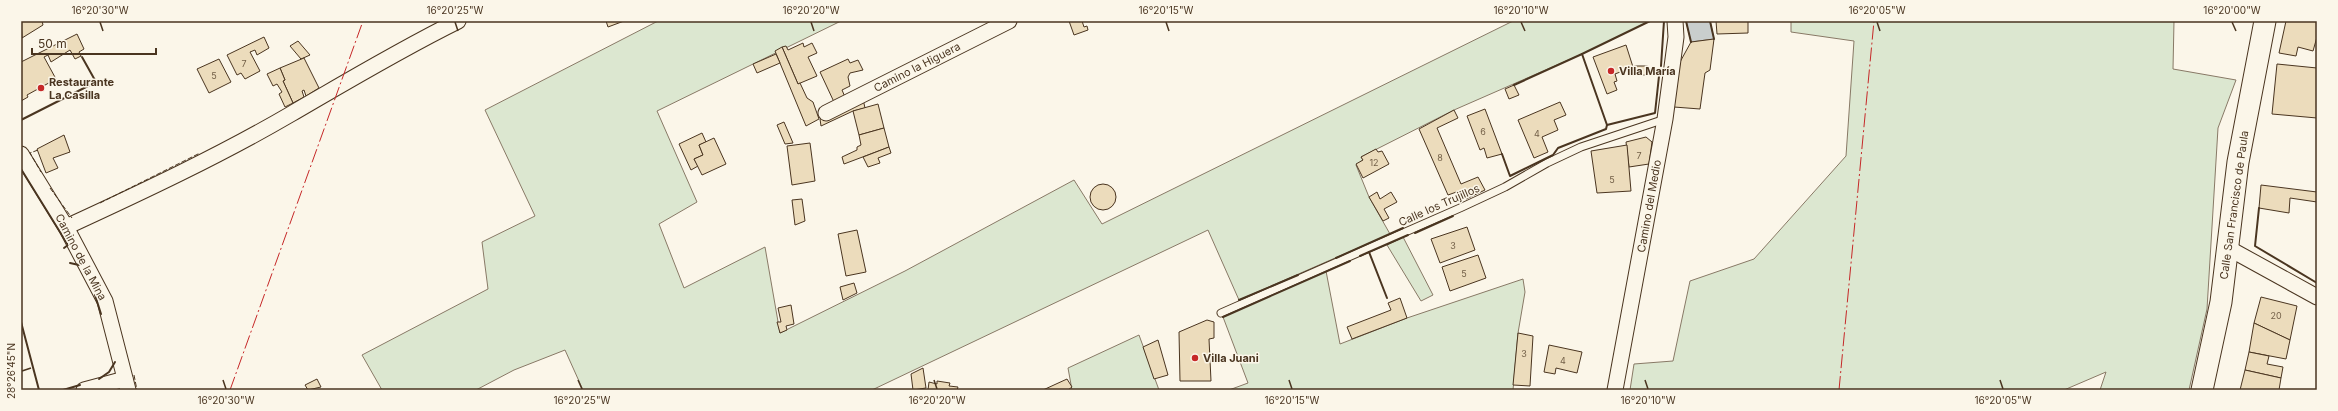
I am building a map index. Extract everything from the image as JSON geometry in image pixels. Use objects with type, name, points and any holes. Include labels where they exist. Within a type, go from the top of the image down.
[{"type":"main road","name":"Calle San Francisco de Paula","points":[[2202,390],[2221,302],[2238,162],[2266,21]]},
{"type":"street","points":[[66,227],[145,191],[291,114],[402,49],[458,21]]},
{"type":"street","name":"Camino la Higuera","points":[[826,113],[1009,21]]},
{"type":"street","name":"Camino del Medio","points":[[1615,390],[1665,119],[1676,36],[1676,21]]},
{"type":"street","name":"Camino de la Mina","points":[[21,154],[66,227],[106,301],[127,384]]},
{"type":"street","points":[[2228,248],[2317,297]]},
{"type":"street","points":[[84,390],[127,384]]},
{"type":"lane","name":"Calle los Trujillos","points":[[1221,312],[1473,202],[1581,147],[1665,119]]},
{"type":"green space","points":[[658,21],[841,21],[657,111],[697,202],[659,224],[684,288],[765,247],[780,333],[905,271],[1074,180],[1102,224],[1513,21],[1650,21],[1582,54],[1454,110],[1361,157],[1363,160],[1356,165],[1369,197],[1390,234],[1239,300],[1208,230],[872,390],[583,390],[565,350],[514,370],[476,390],[382,390],[362,355],[488,289],[482,242],[535,216],[485,110]]},
{"type":"green space","points":[[1791,21],[2174,21],[2173,69],[2236,80],[2218,128],[2207,309],[2189,390],[2100,390],[2106,372],[2064,390],[1630,390],[1634,364],[1673,361],[1690,281],[1754,259],[1846,156],[1854,41],[1791,32]]},
{"type":"green space","points":[[1403,237],[1433,295],[1421,301],[1387,245]]},
{"type":"green space","points":[[1326,271],[1340,344],[1407,318],[1523,279],[1525,292],[1518,333],[1513,390],[1229,390],[1248,383],[1223,317]]},
{"type":"green space","points":[[1139,335],[1159,390],[1072,390],[1068,368]]},
{"type":"shaded area","points":[[1686,21],[1710,21],[1714,39],[1691,42]]},
{"type":"building","points":[[21,21],[42,21],[43,25],[22,38]]},
{"type":"building","points":[[606,21],[624,21],[608,27]]},
{"type":"building","points":[[1069,21],[1082,21],[1084,27],[1087,26],[1088,30],[1074,35]]},
{"type":"building","points":[[1716,21],[1748,21],[1748,33],[1717,34]]},
{"type":"building","points":[[2286,21],[2317,21],[2317,37],[2313,51],[2298,47],[2296,56],[2279,53]]},
{"type":"building","points":[[77,34],[84,49],[79,52],[81,56],[75,59],[70,50],[51,62],[48,55],[44,57],[56,79],[27,95],[28,97],[21,101],[21,62]]},
{"type":"building","points":[[264,37],[269,48],[257,55],[255,50],[250,52],[260,71],[245,79],[241,73],[237,75],[227,55]]},
{"type":"building","points":[[1714,39],[1710,70],[1705,73],[1700,109],[1674,107],[1680,62],[1691,42]]},
{"type":"building","points":[[298,41],[310,55],[301,59],[290,46]]},
{"type":"building","points":[[803,43],[804,47],[812,43],[817,53],[808,57],[817,76],[798,84],[782,47],[786,46],[788,50]]},
{"type":"building","name":"Villa María","points":[[1626,45],[1633,67],[1615,74],[1617,81],[1614,82],[1617,90],[1607,94],[1593,57]]},
{"type":"building","points":[[782,47],[798,84],[800,83],[807,98],[813,102],[819,119],[806,126],[775,51]]},
{"type":"building","points":[[776,54],[780,63],[757,73],[753,64]]},
{"type":"building","points":[[304,58],[319,88],[306,96],[304,90],[302,91],[304,97],[293,103],[283,81],[285,80],[280,68]]},
{"type":"building","points":[[219,59],[231,82],[209,93],[197,69]]},
{"type":"building","points":[[848,59],[850,63],[858,60],[863,70],[850,73],[848,77],[850,86],[842,90],[845,97],[834,102],[820,72]]},
{"type":"building","points":[[2277,64],[2317,68],[2317,118],[2272,114]]},
{"type":"building","points":[[1635,66],[1647,66],[1647,75],[1635,75]]},
{"type":"building","points":[[280,68],[285,80],[283,81],[293,103],[285,107],[279,94],[282,92],[277,84],[273,86],[267,74]]},
{"type":"building","points":[[1514,85],[1519,95],[1509,99],[1505,89]]},
{"type":"building","points":[[863,99],[865,108],[853,111],[821,126],[820,119]]},
{"type":"building","points":[[1560,102],[1566,115],[1554,120],[1558,130],[1542,137],[1548,152],[1534,158],[1518,120]]},
{"type":"building","points":[[878,104],[884,128],[859,135],[853,111]]},
{"type":"building","points":[[1485,109],[1502,154],[1487,158],[1484,148],[1480,150],[1467,116]]},
{"type":"building","points":[[1454,110],[1458,118],[1437,128],[1461,184],[1478,177],[1485,190],[1466,199],[1462,190],[1448,195],[1419,129]]},
{"type":"building","points":[[784,122],[793,143],[785,144],[777,125]]},
{"type":"building","points":[[884,128],[889,147],[844,164],[842,157],[857,150],[857,147],[861,145],[859,135]]},
{"type":"building","points":[[702,133],[706,142],[699,145],[703,155],[694,159],[698,166],[691,170],[679,144]]},
{"type":"building","points":[[64,135],[70,152],[53,158],[58,168],[46,173],[37,149]]},
{"type":"building","points":[[1646,137],[1652,142],[1649,164],[1629,167],[1626,142]]},
{"type":"building","points":[[714,138],[726,164],[702,175],[694,159],[703,155],[699,145]]},
{"type":"building","points":[[810,143],[815,181],[792,185],[787,146]]},
{"type":"building","points":[[1627,145],[1631,191],[1597,193],[1591,151]]},
{"type":"building","points":[[889,147],[891,153],[878,158],[880,163],[868,167],[863,157]]},
{"type":"building","points":[[1376,149],[1378,152],[1382,151],[1389,164],[1363,178],[1356,164],[1363,160],[1361,157]]},
{"type":"building","points":[[1103,184],[1112,188],[1116,197],[1112,206],[1103,210],[1094,206],[1090,197],[1094,188]]},
{"type":"building","points":[[2261,185],[2317,192],[2317,202],[2290,198],[2289,213],[2259,208]]},
{"type":"building","points":[[1377,192],[1380,199],[1391,192],[1397,202],[1384,209],[1389,218],[1383,221],[1369,197]]},
{"type":"building","points":[[802,199],[805,221],[795,225],[792,200]]},
{"type":"building","points":[[1467,227],[1475,250],[1440,263],[1431,239]]},
{"type":"building","points":[[857,230],[866,272],[846,276],[838,234]]},
{"type":"building","points":[[1478,255],[1486,278],[1450,291],[1442,267]]},
{"type":"building","points":[[854,283],[857,293],[843,300],[840,287]]},
{"type":"building","points":[[2261,297],[2297,306],[2290,340],[2254,323]]},
{"type":"building","points":[[1400,298],[1407,318],[1352,339],[1347,327],[1391,310],[1388,303]]},
{"type":"building","points":[[791,305],[794,324],[786,326],[787,330],[780,333],[777,322],[781,322],[778,308]]},
{"type":"building","name":"Villa Juani","points":[[1207,320],[1214,322],[1214,338],[1209,339],[1211,381],[1180,381],[1179,332]]},
{"type":"building","points":[[2254,323],[2290,340],[2286,359],[2249,352]]},
{"type":"building","points":[[1518,333],[1533,336],[1530,386],[1513,385]]},
{"type":"building","points":[[1158,340],[1168,375],[1154,379],[1143,347]]},
{"type":"building","points":[[1549,345],[1582,352],[1577,373],[1556,368],[1555,374],[1544,372]]},
{"type":"building","points":[[2249,352],[2269,356],[2267,364],[2283,367],[2281,378],[2245,370]]},
{"type":"building","points":[[923,368],[926,388],[913,390],[911,374]]},
{"type":"building","points":[[2245,370],[2281,378],[2279,390],[2240,390]]},
{"type":"building","points":[[317,379],[321,387],[308,390],[305,385]]},
{"type":"building","points":[[1067,379],[1072,387],[1068,390],[1043,390]]},
{"type":"building","points":[[937,381],[950,383],[949,386],[958,387],[957,390],[928,390],[929,382],[937,384]]},
{"type":"fence","points":[[38,150],[30,153],[41,172]]},
{"type":"fence","points":[[100,203],[200,153]]},
{"type":"fence","points":[[50,188],[72,218]]},
{"type":"fence","points":[[134,375],[137,390]]},
{"type":"wall","points":[[1582,54],[1650,21]]},
{"type":"wall","points":[[1661,66],[1664,21]]},
{"type":"wall","points":[[1686,21],[1691,42]]},
{"type":"wall","points":[[1710,21],[1714,39]]},
{"type":"wall","points":[[1502,154],[1510,176],[1553,155],[1558,148],[1606,129],[1607,125],[1582,54],[1514,85]]},
{"type":"wall","points":[[21,120],[96,82],[82,57]]},
{"type":"wall","points":[[1607,125],[1655,113],[1659,76]]},
{"type":"wall","points":[[21,169],[68,245],[64,248]]},
{"type":"wall","points":[[2259,208],[2255,246],[2317,283]]},
{"type":"wall","points":[[1415,233],[1453,216]]},
{"type":"wall","points":[[1336,258],[1403,228]]},
{"type":"wall","points":[[1369,252],[1408,235]]},
{"type":"wall","points":[[1360,256],[1369,252],[1387,298]]},
{"type":"wall","points":[[1223,317],[1350,261]]},
{"type":"wall","points":[[70,263],[79,265]]},
{"type":"wall","points":[[1239,300],[1298,275]]},
{"type":"wall","points":[[95,295],[101,314]]},
{"type":"wall","points":[[21,322],[39,390]]},
{"type":"wall","points":[[99,379],[109,372],[115,362]]},
{"type":"wall","points":[[63,390],[80,385]]},
{"type":"power","points":[[230,390],[363,21]]},
{"type":"power","points":[[1839,390],[1874,21]]},
{"type":"place","name":"Villa María","points":[[1611,71]]},
{"type":"place","name":"Restaurante La Casilla","points":[[41,88]]},
{"type":"place","name":"Villa Juani","points":[[1195,358]]}]
